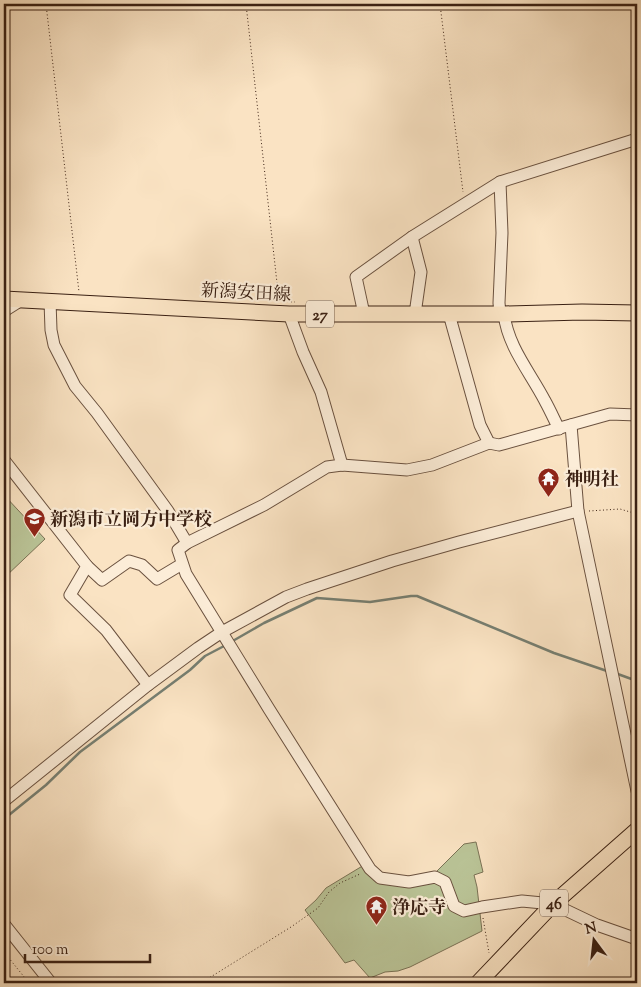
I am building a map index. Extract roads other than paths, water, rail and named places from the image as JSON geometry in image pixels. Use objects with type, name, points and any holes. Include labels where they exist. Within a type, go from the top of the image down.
[{"type":"main road","name":"新潟安田線","points":[[4,299],[286,307],[364,314],[637,313]]},
{"type":"main road","name":"46","points":[[478,983],[553,904],[637,830]]},
{"type":"street","points":[[364,314],[356,277],[412,237],[500,182],[637,140]]},
{"type":"street","points":[[500,182],[502,233],[500,303],[502,314],[514,349],[546,401],[559,429]]},
{"type":"street","points":[[412,237],[421,272],[416,314]]},
{"type":"street","points":[[4,312],[23,299]]},
{"type":"street","points":[[50,301],[51,330],[54,345],[75,386],[97,413],[168,511],[186,543]]},
{"type":"street","points":[[286,307],[321,392],[342,465]]},
{"type":"street","points":[[449,314],[480,425],[489,444]]},
{"type":"street","points":[[637,415],[610,414],[499,445],[489,444],[432,465],[407,470],[342,465],[327,467],[264,505],[186,543],[178,550],[186,574],[268,709],[370,869],[380,878],[409,882],[435,877],[446,882],[454,906],[464,911],[522,901],[553,904],[597,925],[637,939]]},
{"type":"street","points":[[571,425],[578,512],[637,791]]},
{"type":"street","points":[[4,460],[86,566],[102,580],[128,562],[142,565],[157,579],[182,564]]},
{"type":"street","points":[[4,801],[148,685],[222,632],[286,598],[307,589],[392,561],[578,512]]},
{"type":"street","points":[[86,566],[70,595],[106,630],[148,685]]},
{"type":"street","points":[[4,924],[51,983]]},
{"type":"waterway","points":[[231,642],[264,623],[317,598],[370,602],[417,596],[554,653],[607,671]]},
{"type":"waterway","points":[[4,819],[46,785],[80,752],[190,670],[205,656],[226,645]]},
{"type":"waterway","points":[[615,673],[637,681]]},
{"type":"place","name":"神明社","points":[[549,498]]},
{"type":"place","name":"新潟市立岡方中学校","points":[[34,538]]},
{"type":"place","name":"浄応寺","points":[[376,926]]}]
